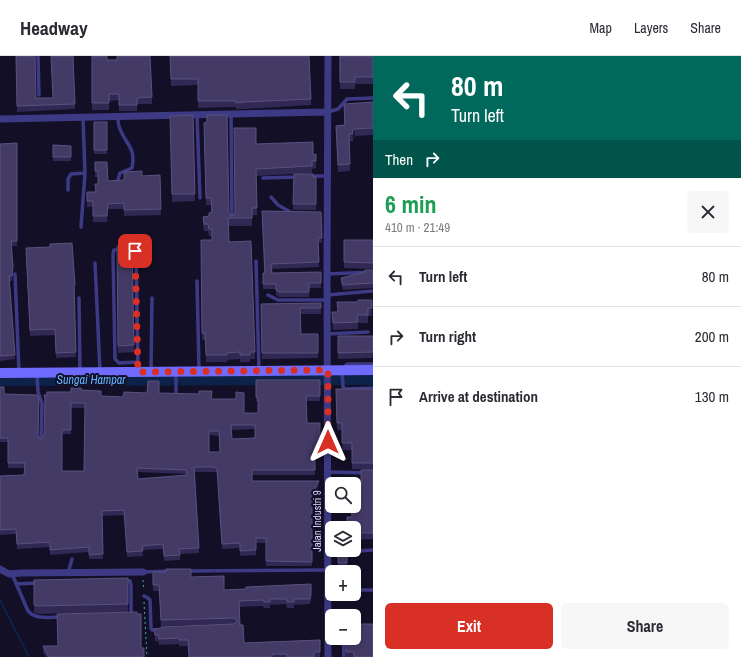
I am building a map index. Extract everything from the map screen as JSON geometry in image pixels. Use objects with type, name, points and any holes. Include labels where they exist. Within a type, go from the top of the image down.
[{"type":"street","name":"Jalan Industri 9","points":[[328,56],[327,176],[323,213],[327,274],[329,521]]},
{"type":"street","points":[[0,119],[327,112]]},
{"type":"street","points":[[0,373],[100,373],[138,367],[151,372],[176,376],[199,371],[343,372],[373,370]]},
{"type":"street","points":[[0,569],[5,573],[12,574],[143,572]]},
{"type":"street","name":"Jalan Industri 9","points":[[328,657],[330,601]]},
{"type":"lane","points":[[38,56],[39,95]]},
{"type":"lane","points":[[327,112],[337,110],[347,99],[373,98]]},
{"type":"lane","points":[[231,114],[232,220]]},
{"type":"lane","points":[[197,115],[200,198]]},
{"type":"lane","points":[[117,183],[120,173],[132,168],[133,156],[130,145],[120,131],[118,117]]},
{"type":"lane","points":[[81,227],[85,173],[83,118]]},
{"type":"lane","points":[[68,190],[68,179],[71,174],[85,173]]},
{"type":"lane","points":[[263,178],[327,176]]},
{"type":"lane","points":[[271,196],[284,210],[291,213],[298,213]]},
{"type":"lane","points":[[132,249],[136,253],[138,367],[119,363],[115,359],[113,252],[116,250],[132,249]]},
{"type":"lane","points":[[256,261],[259,371]]},
{"type":"lane","points":[[94,263],[100,373]]},
{"type":"lane","points":[[327,274],[373,272]]},
{"type":"lane","points":[[15,274],[19,373]]},
{"type":"lane","points":[[197,281],[199,371]]},
{"type":"lane","points":[[268,296],[278,300],[373,292]]},
{"type":"lane","points":[[79,298],[80,373]]},
{"type":"lane","points":[[151,372],[152,298]]},
{"type":"lane","points":[[327,334],[368,332]]},
{"type":"lane","points":[[373,364],[348,364],[343,372],[344,388],[373,388]]},
{"type":"lane","points":[[37,374],[38,392],[42,403],[41,440]]},
{"type":"lane","points":[[176,376],[176,392]]},
{"type":"lane","points":[[328,472],[373,473]]},
{"type":"lane","points":[[361,551],[373,550]]},
{"type":"lane","points":[[68,573],[72,559]]},
{"type":"lane","points":[[181,571],[325,570]]},
{"type":"lane","points":[[143,572],[173,571]]},
{"type":"lane","points":[[12,574],[28,611],[32,615],[38,617],[70,616]]},
{"type":"lane","points":[[117,581],[130,581],[131,585],[132,615],[124,616]]},
{"type":"lane","points":[[16,584],[39,583]]},
{"type":"lane","points":[[361,590],[373,590]]},
{"type":"lane","points":[[144,596],[150,600],[152,630],[162,630]]},
{"type":"lane","points":[[145,626],[151,625]]},
{"type":"lane","points":[[343,645],[344,657]]},
{"type":"path","points":[[143,572],[146,657]]},
{"type":"building","points":[[16,56],[35,56],[36,98],[53,98],[51,56],[73,56],[75,104],[17,106]]},
{"type":"building","points":[[92,56],[107,56],[107,60],[117,60],[117,56],[150,56],[152,97],[137,98],[137,105],[119,105],[119,94],[109,94],[109,103],[92,103]]},
{"type":"building","points":[[170,56],[309,56],[311,99],[236,103],[236,101],[198,101],[198,79],[171,79]]},
{"type":"building","points":[[340,56],[373,56],[373,77],[355,77],[355,82],[340,82]]},
{"type":"building","points":[[373,102],[373,128],[355,129],[352,132],[353,134],[349,134],[350,164],[338,165],[336,126],[345,125],[344,104]]},
{"type":"building","points":[[193,115],[195,194],[172,194],[170,116]]},
{"type":"building","points":[[207,115],[227,115],[229,213],[231,216],[235,213],[234,128],[256,128],[256,144],[313,142],[313,155],[316,154],[316,161],[312,161],[312,166],[256,169],[257,208],[252,208],[252,218],[228,218],[229,242],[251,241],[255,352],[250,352],[250,355],[240,355],[240,352],[227,353],[227,355],[206,355],[205,333],[202,333],[201,240],[212,240],[212,229],[209,229],[208,224],[204,224],[203,217],[209,216],[209,213],[212,212],[211,198],[206,198],[204,123],[207,122]]},
{"type":"building","points":[[94,122],[107,122],[107,150],[94,150]]},
{"type":"building","points":[[17,143],[17,241],[11,241],[13,267],[12,276],[9,276],[15,355],[0,356],[0,144]]},
{"type":"building","points":[[53,145],[71,146],[71,157],[53,157]]},
{"type":"building","points":[[95,162],[107,162],[108,181],[124,180],[124,172],[142,171],[142,176],[160,175],[161,209],[124,210],[124,203],[108,204],[107,216],[93,216],[93,201],[87,201],[87,192],[96,192],[95,184],[98,184],[98,171],[95,171]]},
{"type":"building","points":[[294,174],[313,174],[313,177],[316,177],[316,204],[293,204]]},
{"type":"building","points":[[262,211],[321,212],[322,238],[318,238],[319,262],[271,264],[272,273],[321,272],[321,283],[309,283],[309,292],[279,292],[276,290],[276,284],[263,284],[263,273],[265,273]]},
{"type":"building","points":[[344,240],[373,240],[373,263],[344,262]]},
{"type":"building","points":[[72,243],[75,285],[76,352],[56,353],[55,329],[30,330],[26,248],[50,247],[50,244]]},
{"type":"building","points":[[117,246],[132,246],[134,345],[118,346]]},
{"type":"building","points":[[365,270],[373,270],[373,283],[343,285],[341,278],[365,272]]},
{"type":"building","points":[[358,300],[372,300],[372,308],[368,308],[368,315],[357,315],[358,322],[333,323],[332,312],[338,312],[337,302],[358,302]]},
{"type":"building","points":[[321,303],[321,308],[300,308],[301,334],[318,334],[318,353],[262,353],[261,304]]},
{"type":"building","points":[[338,336],[373,336],[373,352],[338,353]]},
{"type":"building","points":[[256,380],[320,380],[320,396],[306,396],[307,423],[320,423],[320,445],[315,445],[315,470],[252,470],[252,481],[319,481],[314,491],[312,491],[312,562],[266,561],[266,538],[256,538],[256,550],[240,551],[240,543],[222,544],[217,469],[214,467],[194,467],[199,548],[179,549],[180,555],[164,556],[163,544],[142,546],[143,551],[127,552],[124,510],[102,511],[103,554],[89,555],[89,547],[50,550],[50,542],[17,544],[16,529],[0,530],[0,476],[24,475],[25,463],[8,463],[8,438],[0,438],[0,387],[4,387],[4,394],[37,395],[39,399],[38,435],[41,439],[44,435],[44,395],[47,395],[47,392],[71,392],[71,388],[81,388],[81,390],[101,391],[101,396],[123,397],[124,392],[147,393],[148,381],[159,381],[159,393],[199,394],[199,391],[212,391],[211,399],[236,399],[236,392],[244,393],[244,413],[258,413],[258,397],[256,397]],"holes":[[[71,403],[85,403],[84,471],[62,471],[62,430],[71,430]],[[231,425],[255,425],[255,438],[232,439]],[[209,431],[219,431],[220,452],[209,452]],[[137,468],[186,470],[187,475],[138,479]]]},
{"type":"building","points":[[336,389],[373,389],[373,463],[352,463],[352,443],[342,443],[342,423],[337,423]]},
{"type":"building","points":[[361,470],[373,470],[373,533],[361,533],[361,521],[347,521],[347,517],[352,517],[352,513],[361,513]]},
{"type":"building","points":[[338,557],[347,557],[347,563],[338,563]]},
{"type":"building","points":[[166,569],[191,569],[191,577],[224,576],[224,590],[246,589],[246,587],[311,584],[310,599],[294,599],[294,602],[287,602],[286,599],[270,599],[270,602],[264,602],[263,600],[239,601],[240,625],[243,625],[244,643],[320,640],[320,652],[314,652],[314,657],[287,657],[287,654],[272,654],[272,657],[189,657],[188,640],[179,640],[179,638],[159,639],[158,635],[155,635],[154,629],[161,627],[234,624],[237,621],[234,618],[161,620],[159,585],[153,585],[153,572],[166,572]]},
{"type":"building","points":[[128,578],[128,604],[34,605],[34,580]]},
{"type":"building","points":[[137,612],[137,614],[141,614],[141,648],[144,648],[144,657],[49,657],[43,646],[58,646],[57,614]]},
{"type":"building","points":[[361,624],[373,624],[373,657],[354,657],[354,652],[346,652],[346,645],[361,645]]},
{"type":"waterway","name":"Sungai Hampar","points":[[0,380],[373,379]]},
{"type":"waterway","points":[[0,600],[29,657]]},
{"type":"route","points":[[135,251],[138,372],[328,370],[328,442]]}]
